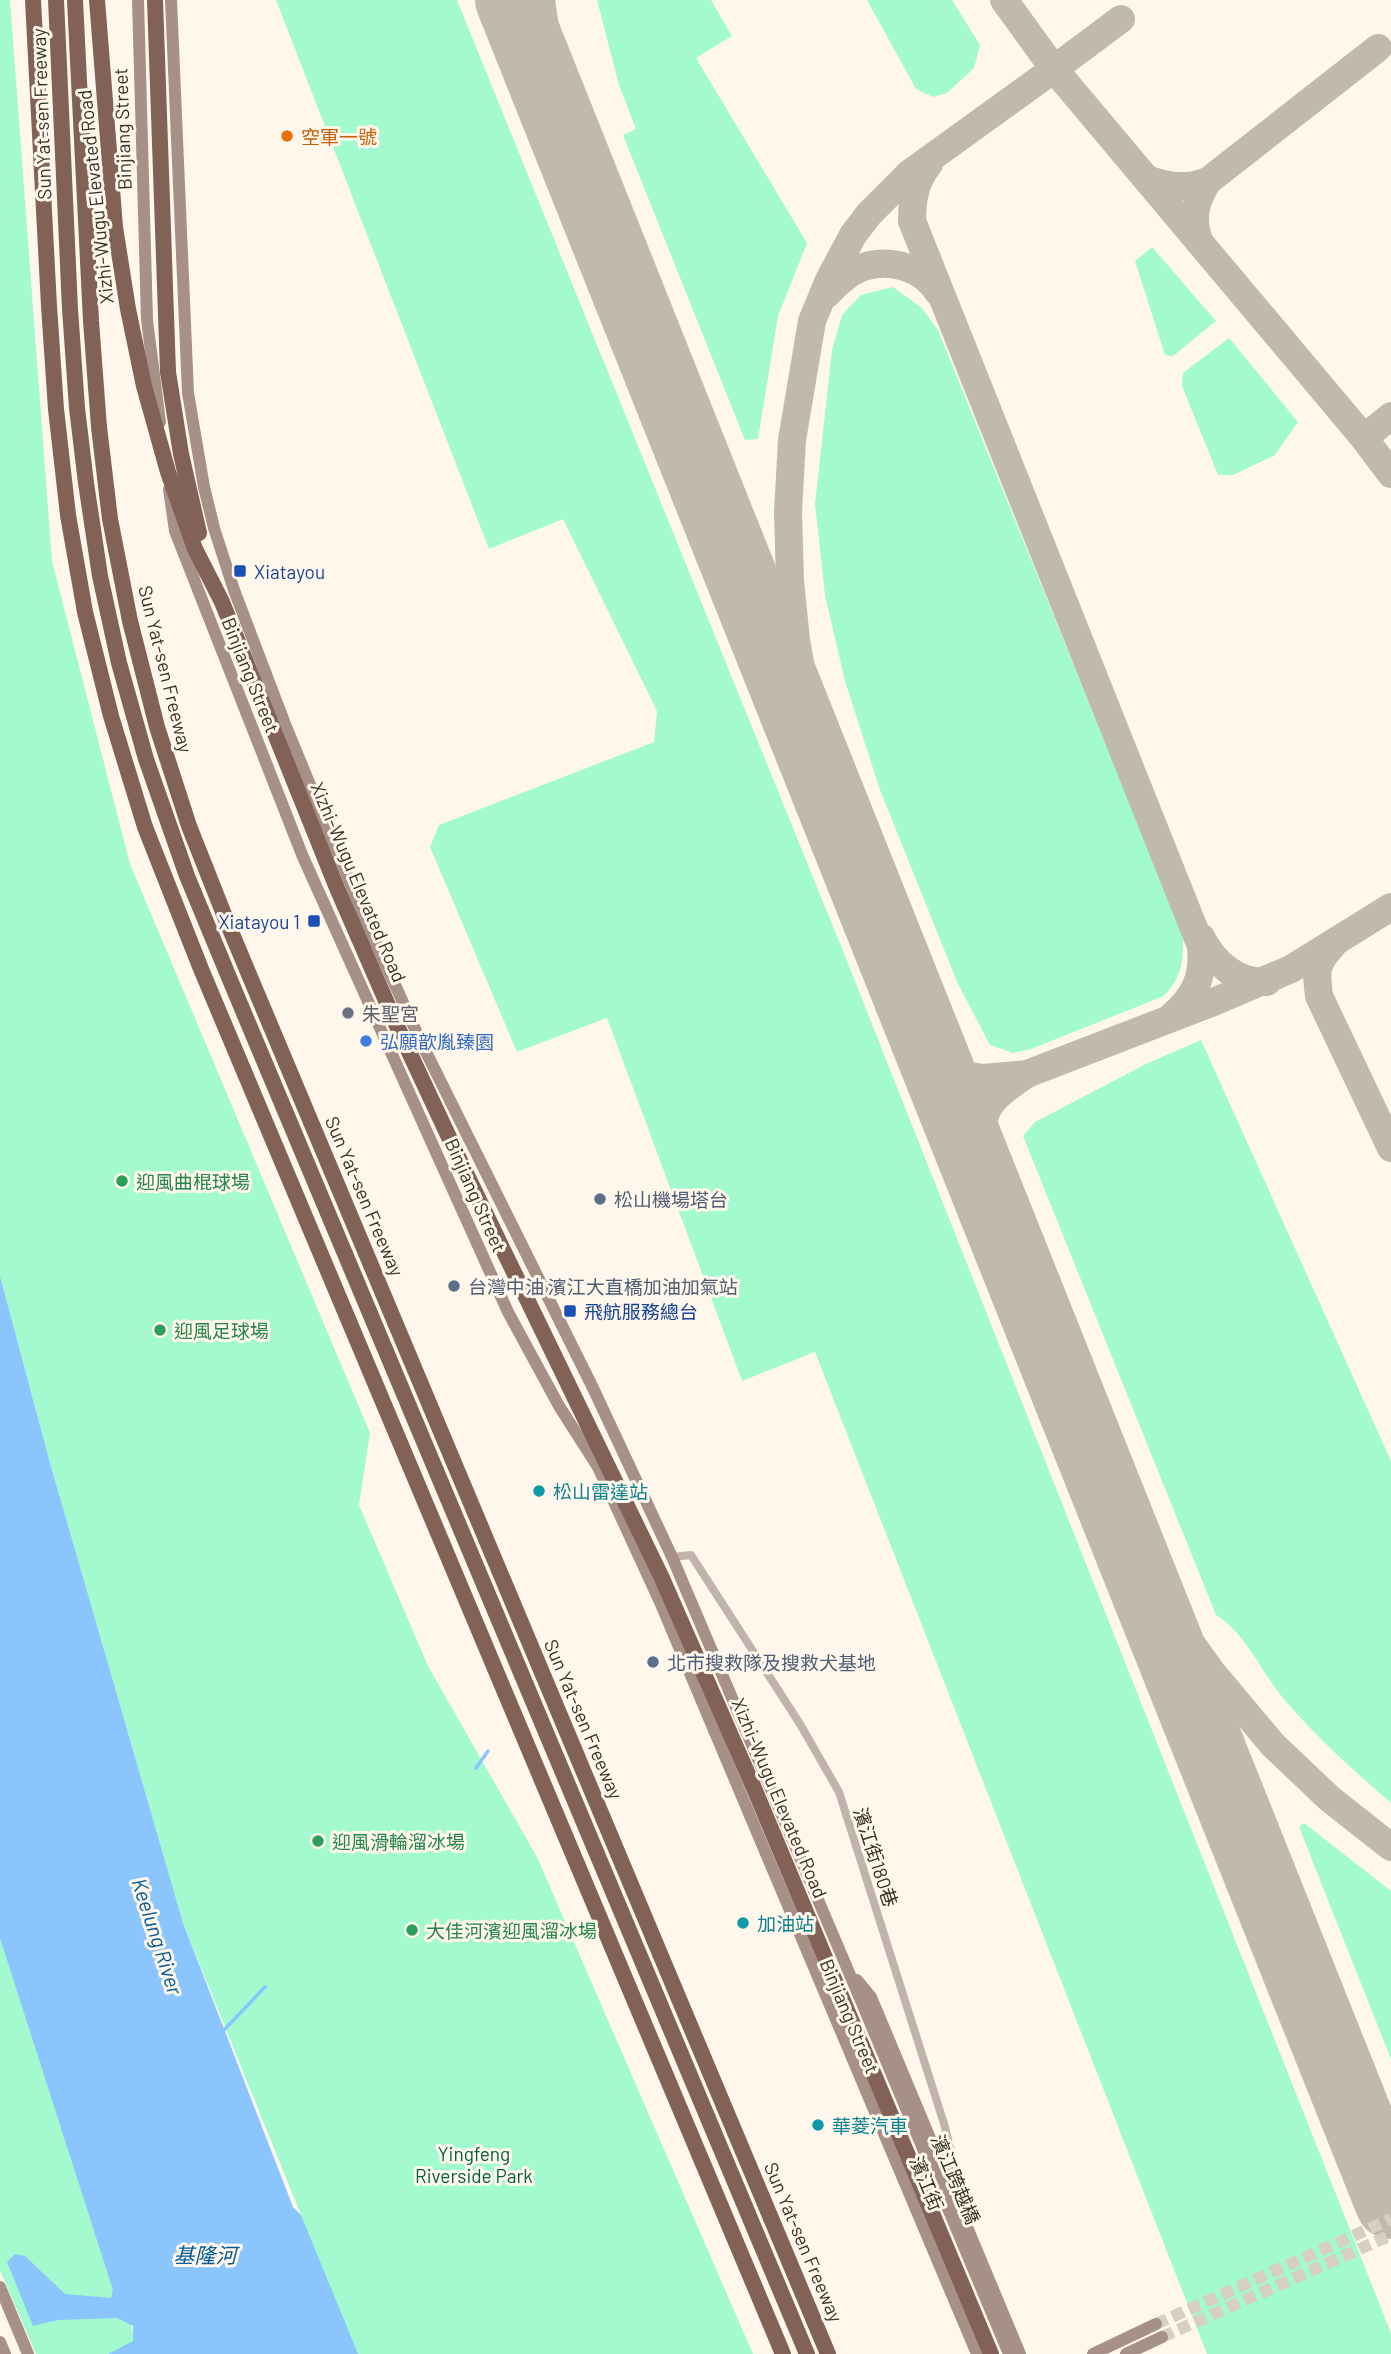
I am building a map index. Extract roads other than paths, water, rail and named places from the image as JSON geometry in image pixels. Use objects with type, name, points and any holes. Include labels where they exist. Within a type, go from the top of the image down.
[{"type":"highway","points":[[33,0],[49,306],[56,409],[68,515],[85,612],[104,690],[145,827],[201,968],[783,2354]]},
{"type":"highway","name":"Sun Yat-sen Freeway","points":[[56,0],[70,309],[86,483],[100,576],[146,759],[187,876],[233,987],[807,2354]]},
{"type":"highway","name":"Sun Yat-sen Freeway","points":[[75,0],[99,427],[110,519],[130,621],[157,727],[189,826],[227,922],[828,2354]]},
{"type":"highway","name":"Xizhi-Wugu Elevated Road","points":[[96,0],[115,227],[128,309],[144,386],[168,472],[195,549],[222,602],[337,888],[397,1026],[661,1576],[754,1788],[991,2354]]},
{"type":"highway","points":[[155,0],[168,372],[181,454],[199,530],[222,602]]},
{"type":"main road","name":"Binjiang Street","points":[[138,0],[147,320],[175,531],[303,857],[508,1312],[538,1370],[598,1467],[640,1557],[790,1911],[806,1961],[975,2354]]},
{"type":"main road","name":"Binjiang Street","points":[[171,0],[188,393],[197,454],[214,528],[234,590],[285,724],[366,921],[420,1040],[576,1352],[671,1557],[868,2018]]},
{"type":"main road","points":[[157,396],[188,393]]},
{"type":"main road","points":[[538,1370],[576,1352]]},
{"type":"main road","name":"濱江街","points":[[790,1911],[808,1948],[975,2354]]},
{"type":"main road","name":"Binjiang Street","points":[[845,1966],[871,1997],[1020,2354]]},
{"type":"main road","name":"濱江跨越橋","points":[[868,2018],[1009,2354]]},
{"type":"main road","points":[[0,2287],[28,2354]]},
{"type":"main road","points":[[0,2306],[20,2354]]},
{"type":"main road","points":[[1093,2354],[1156,2325]]},
{"type":"main road","points":[[1126,2354],[1162,2337]]},
{"type":"main road","points":[[0,2342],[5,2354]]},
{"type":"street","name":"濱江街180巷","points":[[671,1557],[691,1555],[800,1724],[839,1792],[945,2127],[962,2194],[965,2219]]},
{"type":"water","name":"基隆河","points":[[0,1276],[50,1463],[183,1923],[293,2207],[301,2215],[358,2354],[108,2354],[133,2341],[133,2326],[117,2318],[58,2320],[33,2326],[7,2262],[15,2254],[25,2256],[65,2294],[111,2298],[113,2290],[0,1938]]},
{"type":"waterway","points":[[476,1768],[488,1751]]},
{"type":"waterway","points":[[223,2031],[265,1987]]},
{"type":"tunnel","points":[[1156,2324],[1391,2219]]},
{"type":"tunnel","points":[[1162,2337],[1391,2235]]},
{"type":"place","name":"空軍一號","points":[[287,136]]},
{"type":"place","name":"Xiatayou","points":[[240,571]]},
{"type":"place","name":"Xiatayou 1","points":[[314,921]]},
{"type":"place","name":"朱聖宮","points":[[348,1013]]},
{"type":"place","name":"弘願歆胤臻園","points":[[366,1041]]},
{"type":"place","name":"迎風曲棍球場","points":[[122,1181]]},
{"type":"place","name":"松山機場塔台","points":[[600,1199]]},
{"type":"place","name":"台灣中油 濱江大直橋加油加氣站","points":[[454,1286]]},
{"type":"place","name":"飛航服務總台","points":[[570,1311]]},
{"type":"place","name":"迎風足球場","points":[[160,1330]]},
{"type":"place","name":"松山雷達站","points":[[539,1491]]},
{"type":"place","name":"北市搜救隊及搜救犬基地","points":[[653,1662]]},
{"type":"place","name":"迎風滑輪溜冰場","points":[[318,1841]]},
{"type":"place","name":"加油站","points":[[743,1923]]},
{"type":"place","name":"大佳河濱迎風溜冰場","points":[[412,1930]]},
{"type":"place","name":"華菱汽車","points":[[818,2125]]},
{"type":"water label","name":"Keelung River","points":[[158,1936]]},
{"type":"park label","name":"Yingfeng Riverside Park","points":[[474,2164]]}]
